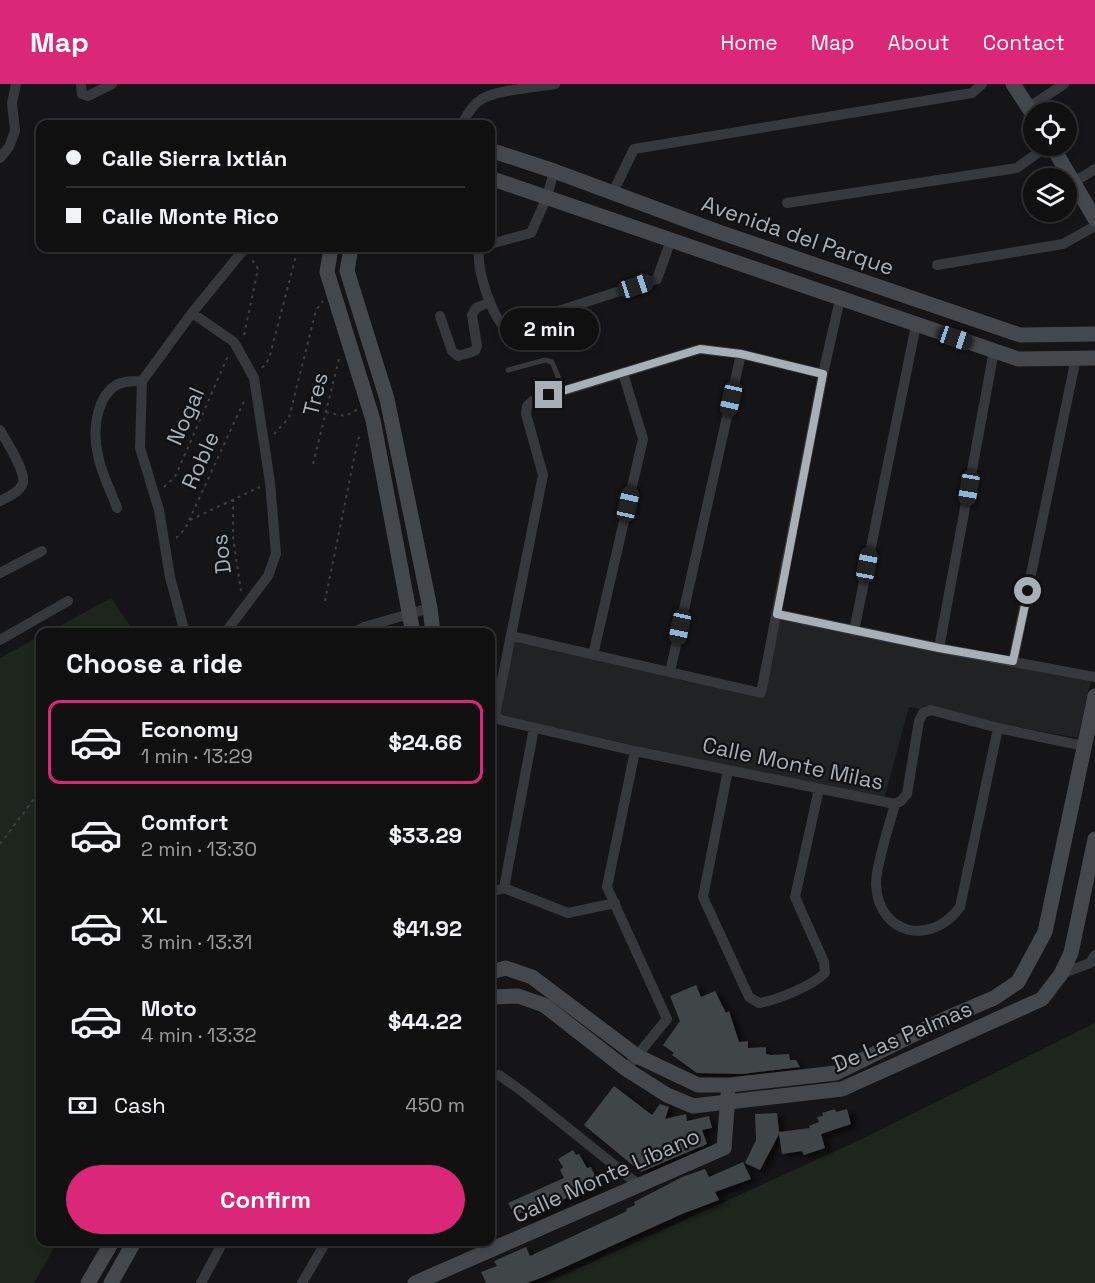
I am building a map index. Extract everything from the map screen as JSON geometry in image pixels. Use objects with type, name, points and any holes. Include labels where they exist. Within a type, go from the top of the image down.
[{"type":"street","points":[[0,158],[9,147],[15,131],[12,103],[16,84]]},
{"type":"street","points":[[81,84],[82,94],[88,96],[112,84]]},
{"type":"street","points":[[464,120],[482,99],[555,84]]},
{"type":"street","points":[[617,184],[634,149],[972,93],[982,84]]},
{"type":"street","points":[[1013,84],[1025,102]]},
{"type":"street","points":[[1043,102],[1065,84]]},
{"type":"street","name":"Avenida del Parque","points":[[495,152],[719,232],[1020,335],[1095,334]]},
{"type":"street","points":[[787,203],[1017,168],[1033,156]]},
{"type":"street","points":[[1077,180],[1095,169]]},
{"type":"street","points":[[495,243],[531,233],[547,197],[554,171]]},
{"type":"street","name":"Avenida del Parque","points":[[495,180],[1018,359],[1095,358]]},
{"type":"street","points":[[1077,187],[1095,219]]},
{"type":"street","points":[[937,265],[1063,244],[1095,226]]},
{"type":"street","points":[[479,252],[478,260],[490,302],[500,323],[506,328],[657,279],[671,240]]},
{"type":"street","points":[[184,628],[170,577],[155,496],[140,448],[142,381],[192,312],[242,252]]},
{"type":"street","points":[[331,252],[327,272],[373,420],[412,628]]},
{"type":"street","points":[[350,252],[347,271],[387,399],[432,628]]},
{"type":"street","points":[[823,374],[741,354],[700,349],[534,400],[527,406],[526,414],[543,475],[512,636],[761,693],[823,374],[840,299]]},
{"type":"street","points":[[440,316],[452,351],[458,356],[475,351],[477,346],[472,315],[476,308],[490,302]]},
{"type":"street","points":[[192,312],[234,342],[254,378],[270,482],[276,554],[268,576],[229,628]]},
{"type":"street","points":[[854,631],[916,325]]},
{"type":"street","points":[[939,648],[994,351]]},
{"type":"street","points":[[670,672],[741,354]]},
{"type":"street","points":[[1013,661],[1076,358]]},
{"type":"street","points":[[593,655],[643,439],[623,373]]},
{"type":"street","points":[[117,508],[98,456],[97,415],[111,388],[127,381],[142,381]]},
{"type":"street","points":[[369,405],[387,399]]},
{"type":"street","points":[[0,430],[23,474],[22,485],[0,501]]},
{"type":"street","points":[[0,573],[42,550]]},
{"type":"street","points":[[0,640],[68,601]]},
{"type":"street","points":[[362,628],[430,608]]},
{"type":"street","points":[[777,614],[1095,678]]},
{"type":"street","name":"Calle Monte Milas","points":[[512,636],[495,715],[501,720],[635,751],[895,804],[907,794],[919,722],[923,713],[931,710],[998,728],[1084,746]]},
{"type":"street","name":"De Las Palmas","points":[[495,971],[506,968],[532,977],[637,1056],[698,1085],[730,1085],[836,1073],[945,1019],[994,998],[1018,982],[1045,932],[1095,696]]},
{"type":"street","points":[[504,888],[534,728]]},
{"type":"street","points":[[895,804],[876,883],[879,903],[889,919],[897,925],[906,930],[920,932],[952,919],[960,907],[998,728]]},
{"type":"street","points":[[626,1069],[667,1019],[607,887],[635,751]]},
{"type":"street","points":[[728,770],[703,897],[749,997],[759,1003],[768,1002],[818,980],[825,973],[824,962],[795,897],[819,789]]},
{"type":"street","name":"De Las Palmas","points":[[495,997],[518,996],[544,1005],[626,1069],[667,1095],[693,1106],[842,1089],[1042,999],[1061,974],[1071,953],[1095,839]]},
{"type":"street","points":[[495,891],[504,888],[568,913],[615,903]]},
{"type":"street","points":[[1061,974],[1093,960]]},
{"type":"street","points":[[836,1073],[842,1089]]},
{"type":"street","points":[[495,1075],[499,1075],[523,1092],[639,1185]]},
{"type":"street","name":"Calle Monte Líbano","points":[[415,1283],[724,1148],[726,1103],[730,1085]]},
{"type":"street","points":[[88,1283],[110,1246]]},
{"type":"street","points":[[111,1283],[132,1246]]},
{"type":"street","points":[[201,1283],[221,1246]]},
{"type":"street","points":[[302,1283],[324,1246]]},
{"type":"lane","points":[[508,370],[545,360],[552,362],[564,391]]},
{"type":"path","points":[[240,353],[258,269],[247,252]]},
{"type":"path","points":[[254,378],[269,359],[297,252]]},
{"type":"path","points":[[264,445],[289,418],[316,310],[332,288]]},
{"type":"path","name":"Nogal","points":[[155,496],[175,477],[234,342]]},
{"type":"path","name":"Tres","points":[[313,464],[340,355]]},
{"type":"path","name":"Roble","points":[[166,549],[185,530],[245,398]]},
{"type":"path","points":[[326,412],[345,416],[369,405]]},
{"type":"path","points":[[324,601],[358,439],[373,420]]},
{"type":"path","points":[[190,520],[270,482]]},
{"type":"path","name":"Dos","points":[[233,499],[233,537],[242,598],[247,604]]},
{"type":"path","points":[[0,844],[36,796]]},
{"type":"shaded area","points":[[111,598],[132,628],[56,628]]},
{"type":"shaded area","points":[[779,617],[1091,679],[1078,738],[909,707],[884,799],[497,716],[514,639],[763,696]]},
{"type":"shaded area","points":[[36,638],[36,1246],[55,1246],[34,1283],[0,1283],[0,658]]},
{"type":"shaded area","points":[[1095,1023],[1095,1283],[546,1283],[862,1139]]},
{"type":"building","points":[[696,985],[701,997],[715,991],[726,1013],[729,1011],[739,1042],[748,1041],[748,1048],[766,1047],[766,1054],[789,1054],[790,1060],[796,1060],[800,1067],[742,1074],[697,1073],[672,1055],[674,1053],[663,1045],[680,1021],[670,996]]},
{"type":"building","points":[[614,1086],[652,1115],[660,1104],[669,1107],[665,1119],[686,1114],[687,1121],[709,1116],[712,1128],[702,1130],[707,1144],[641,1172],[584,1125]]},
{"type":"building","points":[[835,1109],[836,1112],[847,1109],[851,1124],[821,1134],[825,1148],[804,1155],[802,1151],[782,1154],[779,1134],[760,1170],[745,1163],[756,1140],[755,1114],[777,1113],[779,1132],[810,1128],[809,1126],[819,1122],[817,1117],[823,1116],[822,1113]]},
{"type":"building","points":[[573,1150],[576,1155],[579,1154],[587,1168],[591,1167],[599,1185],[525,1218],[522,1212],[515,1216],[508,1203],[564,1178],[560,1170],[563,1167],[558,1159]]},
{"type":"building","points":[[743,1162],[751,1179],[715,1192],[719,1200],[682,1214],[543,1277],[527,1283],[486,1283],[481,1272],[497,1266],[494,1261],[526,1247],[530,1256],[627,1211],[626,1209],[635,1205],[634,1202],[682,1177],[705,1169],[709,1177]]},
{"type":"route","points":[[549,395],[700,349],[741,354],[823,374],[777,614],[1013,661],[1028,591]]}]
